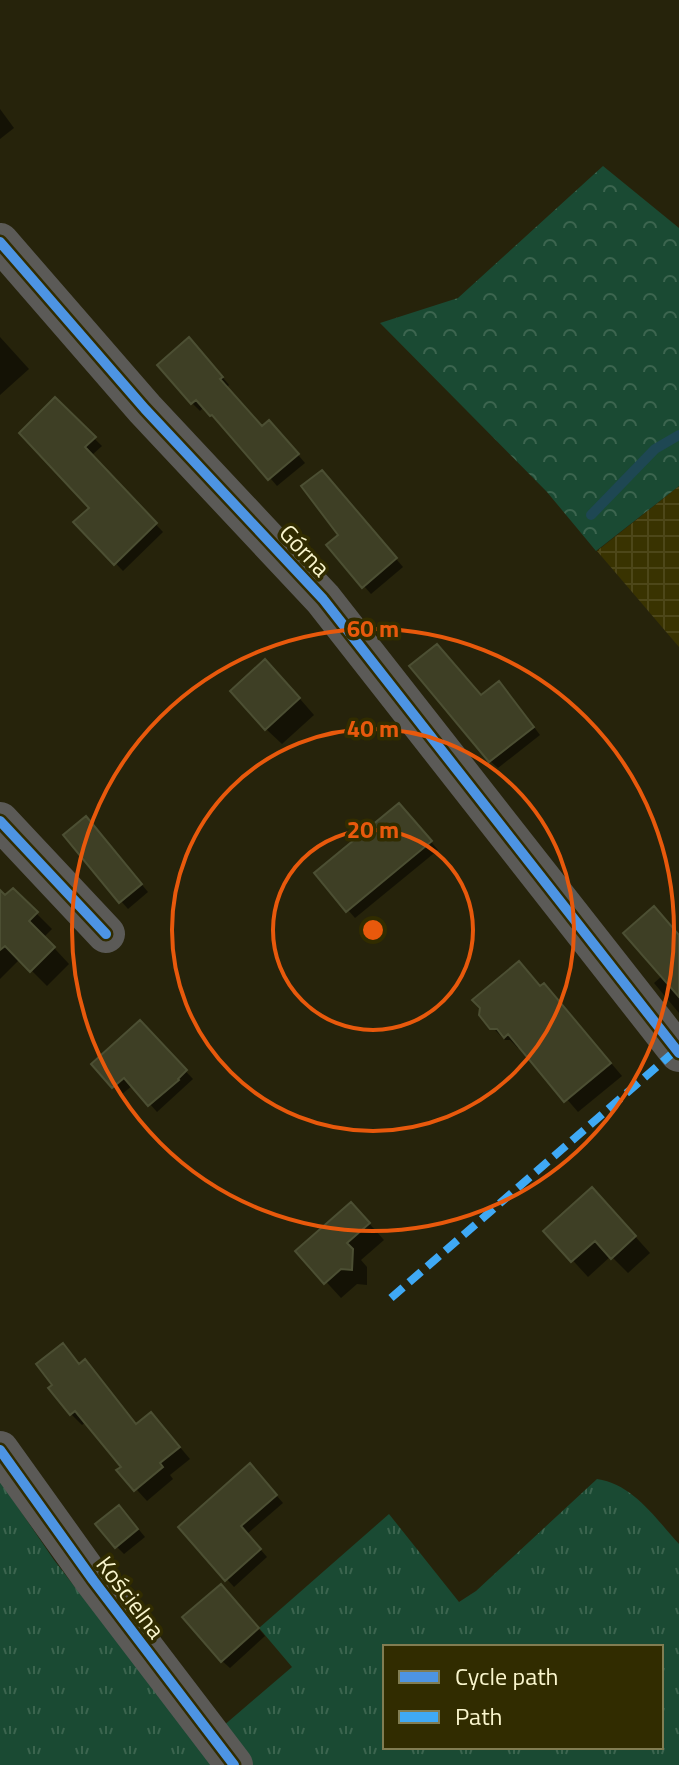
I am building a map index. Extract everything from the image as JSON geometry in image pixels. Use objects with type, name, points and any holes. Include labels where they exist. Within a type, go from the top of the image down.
[{"type":"street","name":"Górna","points":[[0,242],[145,409],[323,599],[679,1053]]},
{"type":"street","points":[[0,821],[106,934]]},
{"type":"street","name":"Kościelna","points":[[0,1450],[93,1580],[234,1765]]},
{"type":"shaded area","points":[[679,486],[679,647],[597,551]]},
{"type":"green space","points":[[603,166],[679,228],[679,486],[596,551],[547,492],[380,323],[458,298]]},
{"type":"green space","points":[[597,1479],[610,1482],[633,1495],[679,1544],[679,1765],[253,1765],[222,1727],[292,1667],[259,1628],[389,1514],[459,1602],[476,1591]]},
{"type":"green space","points":[[0,1481],[54,1560],[213,1765],[0,1765]]},
{"type":"building","points":[[189,337],[223,377],[220,379],[262,426],[269,420],[299,454],[268,480],[212,415],[196,400],[191,404],[157,365]]},
{"type":"building","points":[[55,397],[96,437],[85,447],[157,523],[114,565],[73,522],[89,508],[19,433]]},
{"type":"building","points":[[322,470],[397,558],[362,588],[326,545],[338,535],[301,486]]},
{"type":"building","points":[[437,644],[481,695],[499,681],[534,727],[489,762],[409,666]]},
{"type":"building","points":[[265,659],[300,698],[265,730],[230,691]]},
{"type":"building","points":[[399,803],[432,841],[346,912],[314,873]]},
{"type":"building","points":[[86,816],[142,884],[119,903],[63,835]]},
{"type":"building","points":[[13,888],[38,912],[29,921],[55,947],[30,972],[5,946],[0,950],[0,890],[5,895]]},
{"type":"building","points":[[654,906],[679,935],[679,997],[623,933]]},
{"type":"building","points":[[519,961],[540,986],[544,983],[611,1063],[564,1102],[508,1034],[504,1038],[497,1029],[490,1029],[479,1015],[480,1008],[472,1000]]},
{"type":"building","points":[[140,1020],[187,1070],[148,1106],[124,1078],[112,1088],[91,1064]]},
{"type":"building","points":[[592,1187],[636,1236],[611,1259],[595,1241],[571,1262],[543,1231]]},
{"type":"building","points":[[351,1202],[370,1223],[347,1243],[353,1249],[352,1270],[341,1269],[324,1284],[295,1251]]},
{"type":"building","points":[[63,1343],[79,1364],[85,1359],[136,1424],[151,1412],[180,1447],[160,1463],[163,1467],[134,1491],[116,1470],[121,1467],[75,1411],[70,1415],[48,1388],[52,1385],[36,1364]]},
{"type":"building","points":[[250,1463],[277,1495],[241,1526],[261,1549],[225,1581],[178,1527]]},
{"type":"building","points":[[119,1505],[138,1529],[115,1548],[95,1524]]},
{"type":"building","points":[[221,1584],[259,1628],[221,1662],[182,1617]]},
{"type":"waterway","points":[[591,515],[655,449],[679,435]]},
{"type":"marked path","points":[[391,1298],[676,1050]]},
{"type":"cycle path","points":[[0,242],[145,409],[323,599],[679,1053]]},
{"type":"cycle path","points":[[0,821],[106,934]]},
{"type":"cycle path","points":[[0,1450],[93,1580],[234,1765]]}]
